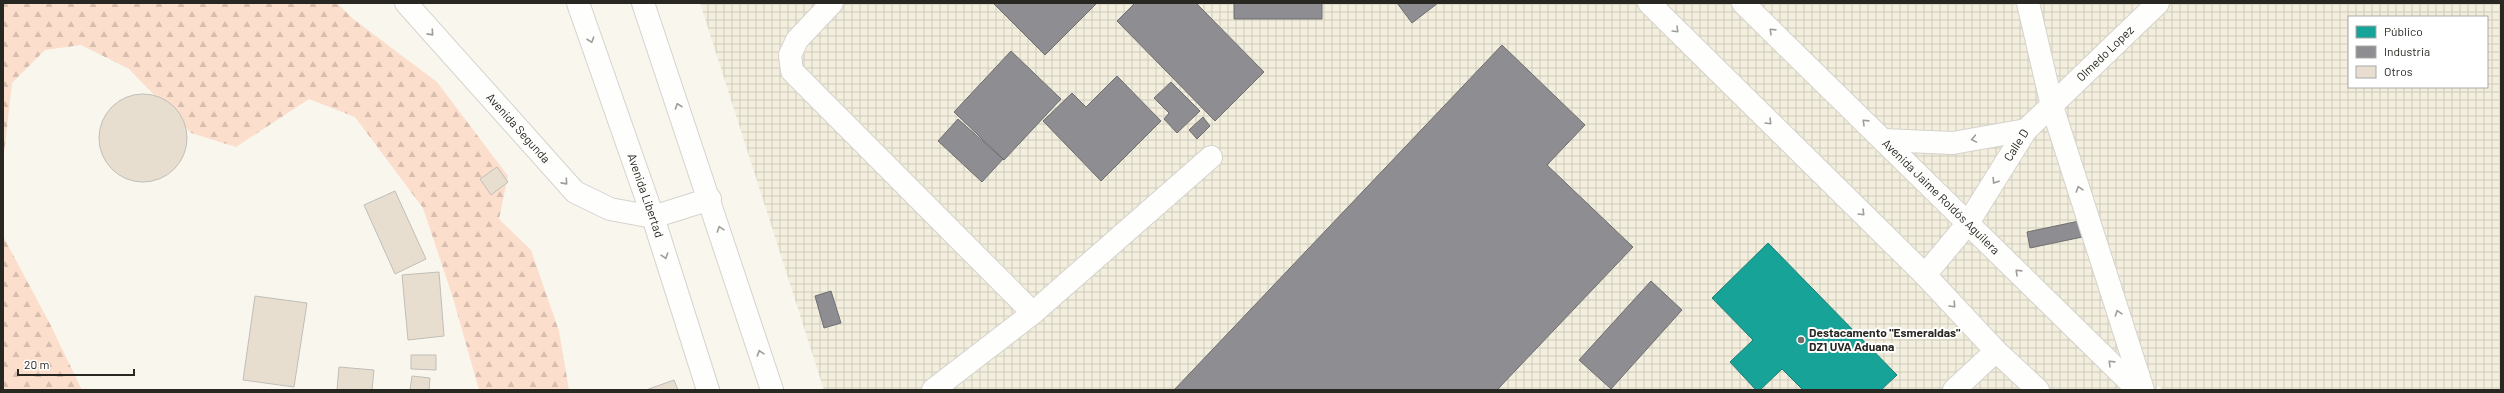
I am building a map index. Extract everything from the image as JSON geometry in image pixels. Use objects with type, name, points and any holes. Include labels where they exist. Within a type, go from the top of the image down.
[{"type":"street","name":"Avenida Segunda","points":[[406,3],[575,192],[610,209],[653,217]]},
{"type":"street","name":"Avenida Libertad","points":[[578,3],[653,217],[708,390]]},
{"type":"street","points":[[644,3],[772,390]]},
{"type":"street","points":[[1649,3],[1925,275],[1996,351],[2038,390]]},
{"type":"street","name":"Avenida Jaime Roldós Aguilera","points":[[1743,3],[2138,390]]},
{"type":"street","points":[[2028,3],[2052,106],[2143,390]]},
{"type":"street","name":"Olmedo Lopez","points":[[2052,106],[2158,3]]},
{"type":"street","points":[[830,4],[797,40],[790,55],[792,71],[1033,313]]},
{"type":"street","name":"Calle D","points":[[1925,275],[1968,223],[2026,130],[2052,106]]},
{"type":"street","points":[[1883,140],[1953,143],[2026,130]]},
{"type":"street","points":[[933,390],[1033,313],[1211,157]]},
{"type":"street","points":[[653,217],[710,200]]},
{"type":"street","points":[[1954,390],[1996,351]]},
{"type":"shaded area","points":[[700,3],[2501,3],[2501,390],[2163,390],[2158,385],[2156,390],[824,390]]},
{"type":"green space","points":[[3,3],[337,3],[352,18],[437,82],[508,176],[499,219],[531,250],[559,331],[569,390],[479,390],[453,298],[423,208],[355,117],[309,99],[236,147],[191,133],[129,69],[81,45],[45,50],[12,83],[3,163]]},
{"type":"green space","points":[[3,236],[49,322],[82,390],[3,390]]},
{"type":"building: Público","points":[[1768,243],[1897,375],[1881,390],[1803,390],[1782,369],[1760,390],[1756,390],[1730,362],[1753,340],[1712,298]]},
{"type":"building: Industria","points":[[993,3],[1097,3],[1045,55]]},
{"type":"building: Industria","points":[[1135,3],[1196,3],[1264,72],[1215,121],[1117,21]]},
{"type":"building: Industria","points":[[1234,3],[1322,3],[1322,19],[1234,19]]},
{"type":"building: Industria","points":[[1397,3],[1438,3],[1412,23]]},
{"type":"building: Industria","points":[[1502,45],[1585,125],[1547,165],[1633,247],[1497,390],[1174,390]]},
{"type":"building: Industria","points":[[1011,51],[1061,99],[1004,160],[954,112]]},
{"type":"building: Industria","points":[[1117,76],[1161,121],[1101,181],[1043,121],[1072,93],[1086,107]]},
{"type":"building: Industria","points":[[1171,82],[1200,111],[1177,133],[1164,119],[1169,113],[1154,98]]},
{"type":"building: Industria","points":[[1203,117],[1210,126],[1197,139],[1189,130]]},
{"type":"building: Industria","points":[[958,119],[1003,159],[982,182],[938,141]]},
{"type":"building: Industria","points":[[2084,220],[2087,236],[2030,248],[2027,232]]},
{"type":"building: Industria","points":[[1651,281],[1682,310],[1611,389],[1579,360]]},
{"type":"building: Industria","points":[[831,291],[841,323],[824,328],[815,296]]},
{"type":"building: Otros","points":[[143,94],[160,97],[174,107],[184,121],[187,138],[184,155],[174,169],[160,179],[143,182],[126,179],[112,169],[102,155],[99,138],[102,121],[112,107],[126,97]]},
{"type":"building: Otros","points":[[497,167],[508,182],[491,195],[480,179]]},
{"type":"building: Otros","points":[[395,191],[426,259],[395,274],[364,205]]},
{"type":"building: Otros","points":[[439,272],[444,336],[408,340],[402,275]]},
{"type":"building: Otros","points":[[255,296],[307,303],[294,387],[243,380]]},
{"type":"building: Otros","points":[[411,355],[436,355],[436,370],[411,369]]},
{"type":"building: Otros","points":[[339,367],[374,370],[372,390],[337,390]]},
{"type":"building: Otros","points":[[412,376],[430,378],[429,390],[410,390]]},
{"type":"building: Otros","points":[[674,380],[678,390],[646,390]]},
{"type":"place","name":"Destacamento \"Esmeraldas\" DZ1 UVA Aduana","points":[[1801,340]]}]
